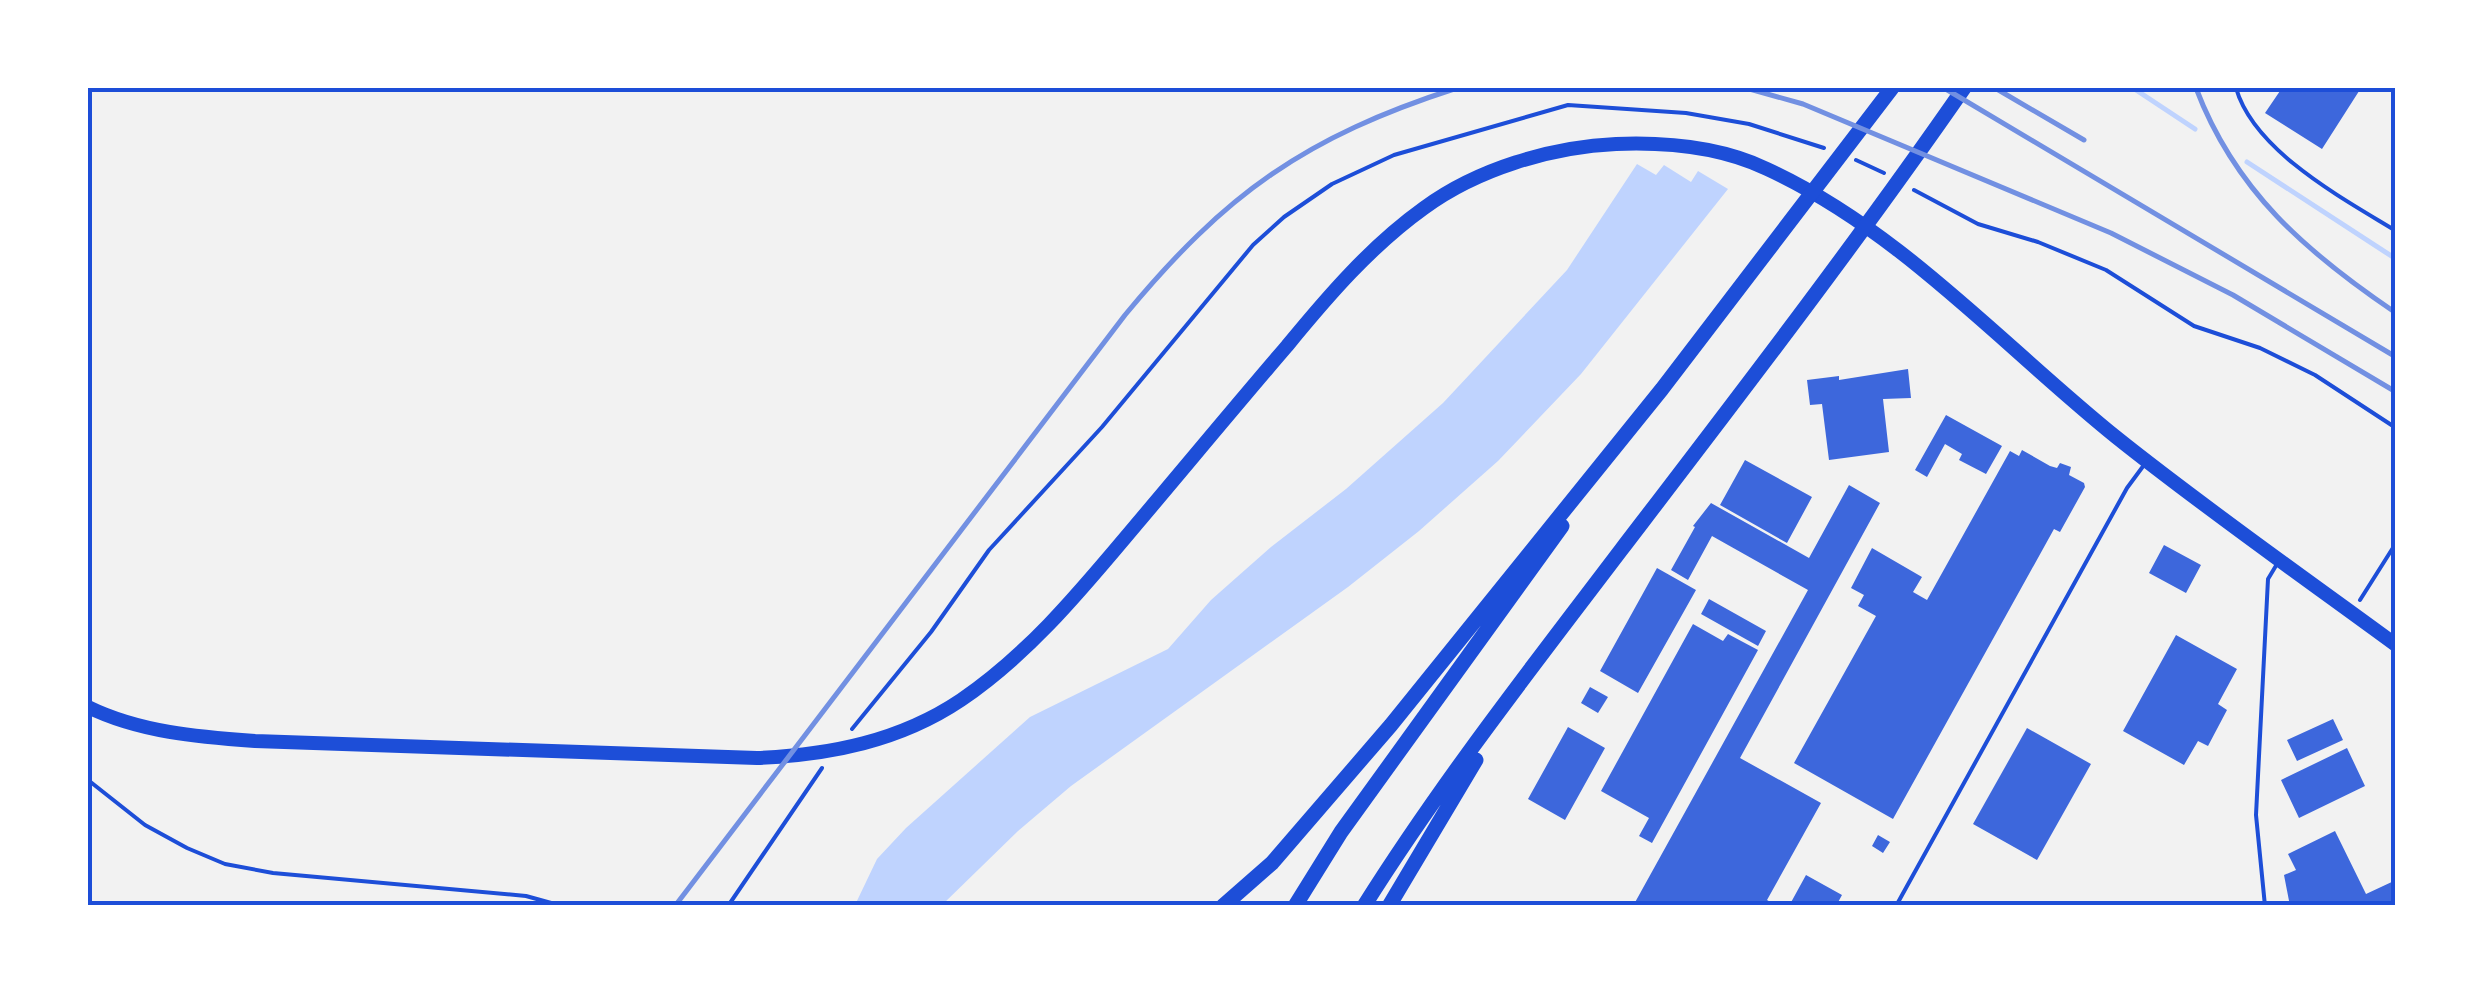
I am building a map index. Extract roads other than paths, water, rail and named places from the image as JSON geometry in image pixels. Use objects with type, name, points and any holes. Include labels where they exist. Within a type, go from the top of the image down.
[{"type":"highway","points":[[1842,154],[1880,88]]},
{"type":"highway","points":[[1223,906],[1272,863],[1320,810],[1662,389],[1892,88]]},
{"type":"highway","points":[[1364,906],[1401,848],[1541,654],[1840,264],[1964,88]]},
{"type":"highway","points":[[1295,906],[1340,832],[1662,389]]},
{"type":"highway","points":[[1389,906],[1541,654]]},
{"type":"main road","points":[[88,707],[121,722],[202,738],[724,757],[791,757],[830,752],[890,736],[958,702],[1020,655],[1071,603],[1354,270],[1427,205],[1519,162],[1594,145],[1646,143],[1716,152],[1764,167],[1838,209],[1893,248],[2147,461],[2396,645]]},
{"type":"lane","points":[[2236,88],[2241,106],[2262,134],[2336,195],[2396,231]]},
{"type":"lane","points":[[1896,906],[2127,488],[2147,461]]},
{"type":"lane","points":[[2265,906],[2256,815],[2268,579],[2280,560]]},
{"type":"lane","points":[[88,780],[146,825],[225,864],[288,875],[526,896],[562,906]]},
{"type":"water","points":[[1637,164],[1656,175],[1664,165],[1691,182],[1698,171],[1728,189],[1581,374],[1498,461],[1348,587],[1071,786],[942,905],[855,905],[877,859],[1030,717],[1168,649],[1211,600],[1443,403],[1567,270]]},
{"type":"waterway","points":[[2133,88],[2195,129]]},
{"type":"waterway","points":[[2247,162],[2396,259]]},
{"type":"railway","points":[[675,906],[1125,315],[1162,272],[1234,202],[1312,149],[1355,127],[1457,88]]},
{"type":"railway","points":[[1746,88],[1803,104],[2111,233],[2233,295],[2396,392]]},
{"type":"railway","points":[[1944,88],[2396,357]]},
{"type":"railway","points":[[1995,88],[2084,140]]},
{"type":"railway","points":[[2196,88],[2231,158],[2277,216],[2332,267],[2396,313]]}]
